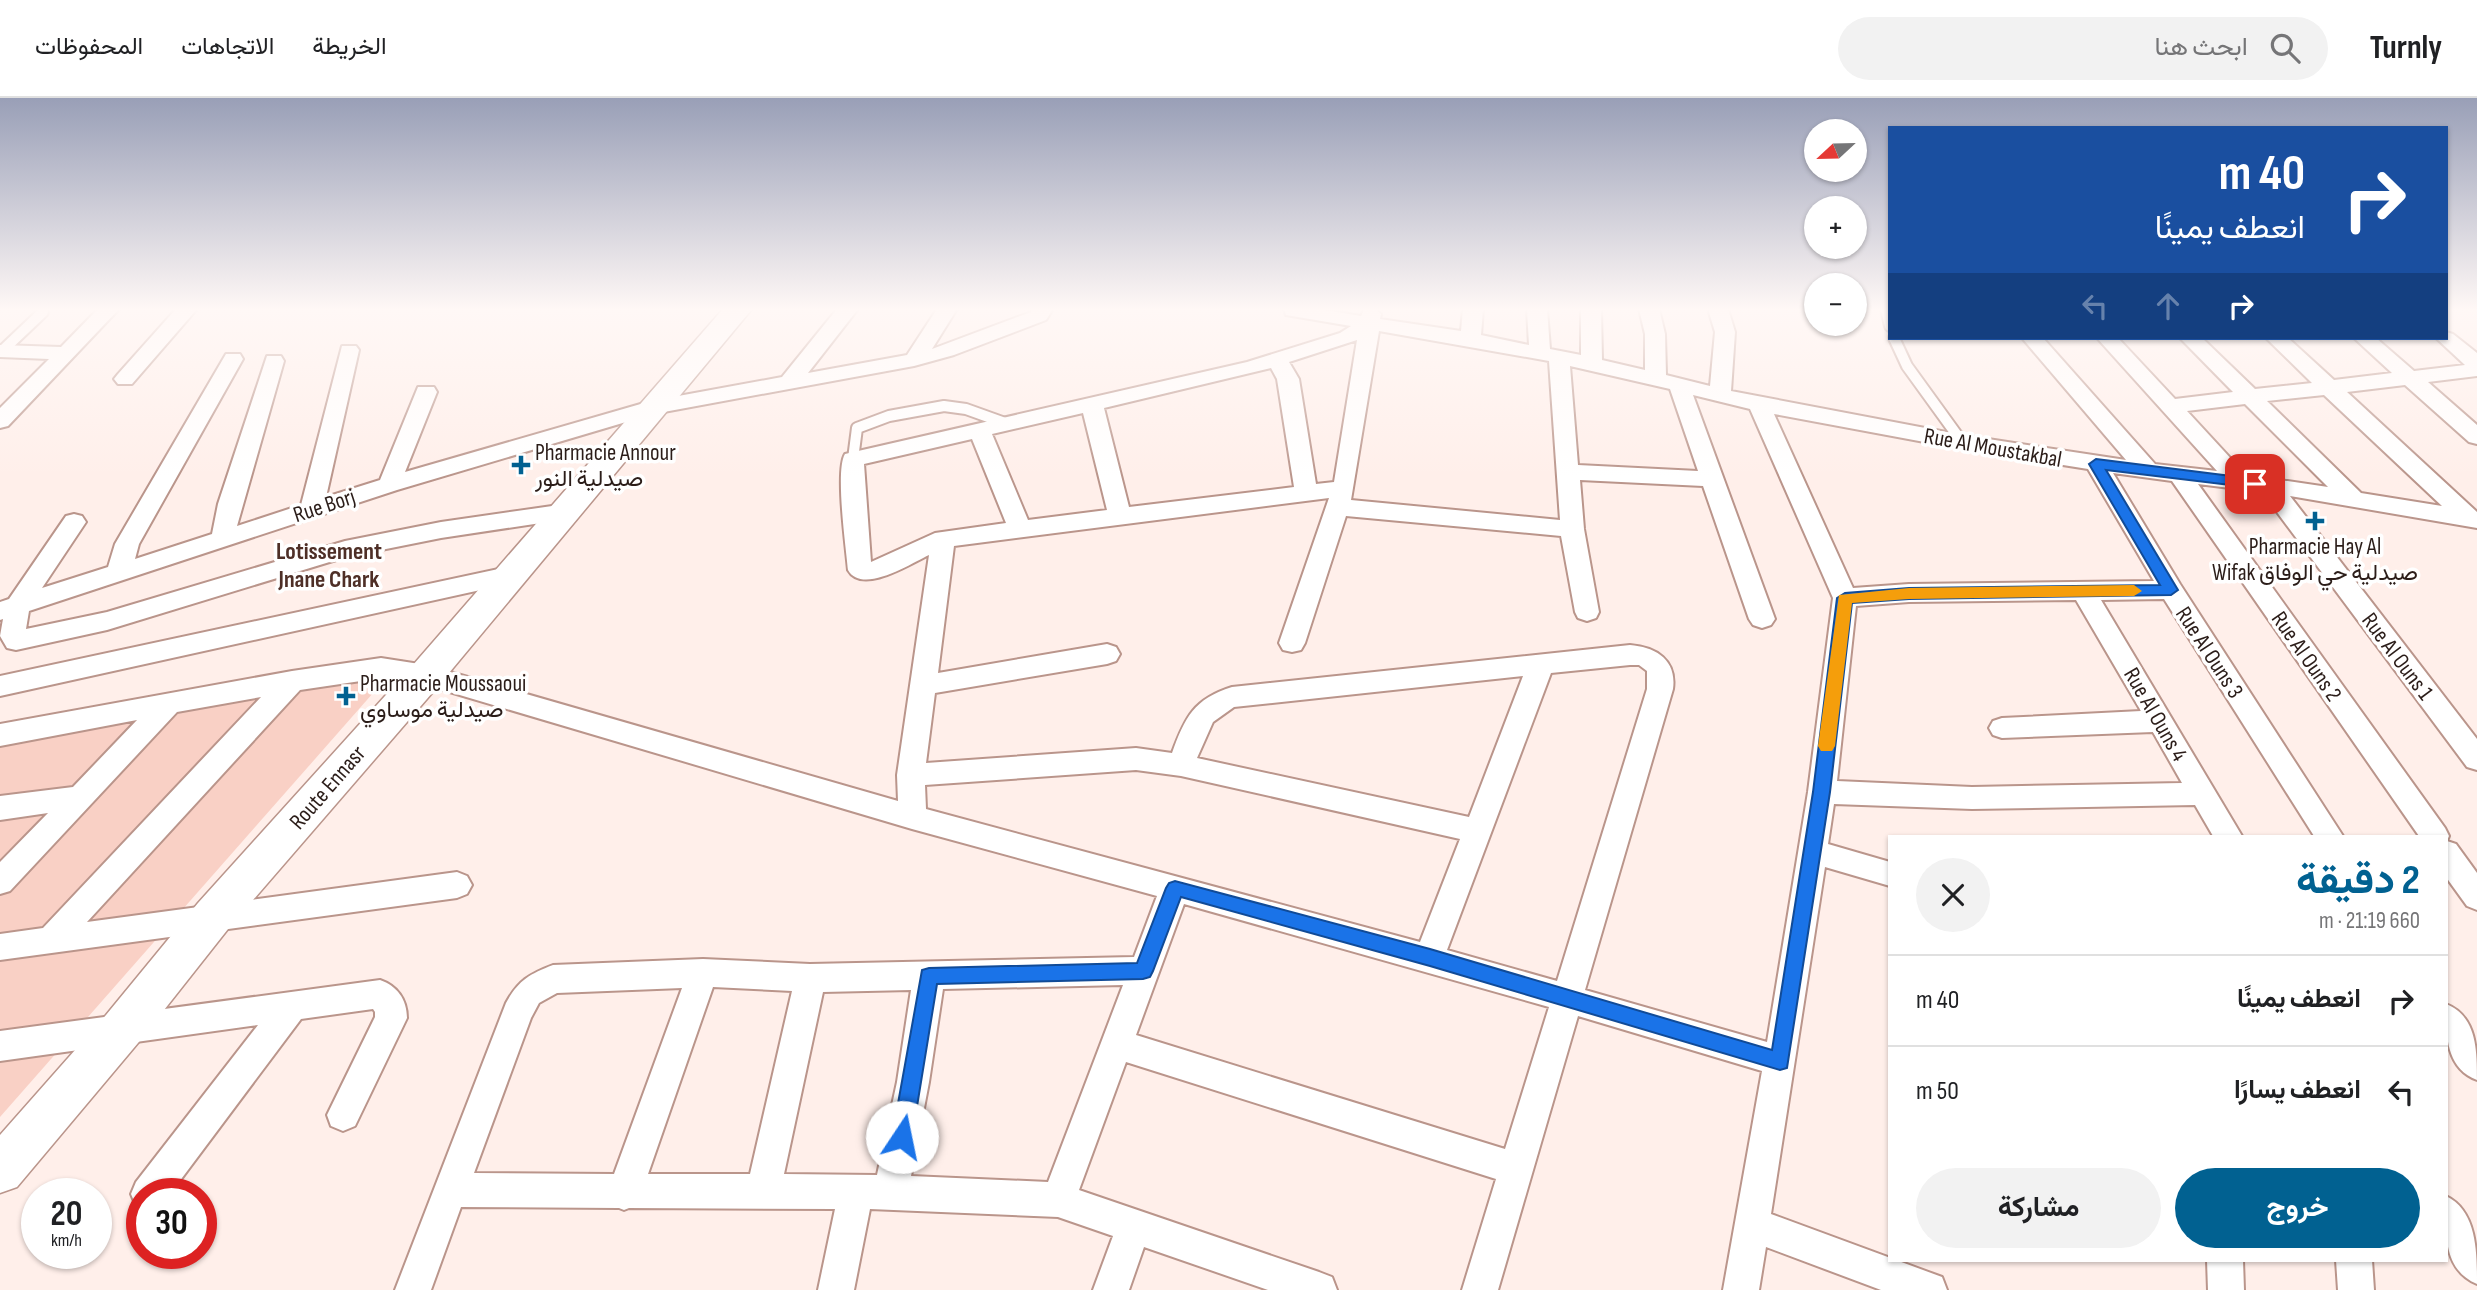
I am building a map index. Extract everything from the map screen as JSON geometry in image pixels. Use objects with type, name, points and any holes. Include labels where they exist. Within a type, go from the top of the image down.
[{"type":"main road","name":"Route Ennasr","points":[[0,1170],[122,1029],[213,916],[426,675],[689,365]]},
{"type":"street","points":[[5,412],[54,365]]},
{"type":"street","points":[[125,379],[138,365]]},
{"type":"street","points":[[118,573],[127,544],[230,365]]},
{"type":"street","points":[[223,537],[273,365]]},
{"type":"street","points":[[312,509],[346,365]]},
{"type":"street","points":[[789,383],[804,365]]},
{"type":"street","name":"Rue Borj","points":[[9,608],[389,485],[651,408],[889,365]]},
{"type":"street","points":[[1258,365],[853,459],[860,570],[875,570],[943,539],[1306,493],[1572,529]]},
{"type":"street","points":[[1280,365],[1288,380],[1306,493]]},
{"type":"street","points":[[1292,643],[1340,498],[1363,365]]},
{"type":"street","points":[[1550,365],[1567,472],[1572,529],[1587,612]]},
{"type":"street","name":"Rue Al Moustakbal","points":[[1595,365],[1759,404],[1962,442],[2180,476],[2269,485],[2473,519]]},
{"type":"street","points":[[1656,365],[1656,379]]},
{"type":"street","points":[[1720,394],[1722,365]]},
{"type":"street","points":[[2055,365],[2148,471]]},
{"type":"street","points":[[2132,365],[2240,482]]},
{"type":"street","points":[[2217,365],[2354,499]]},
{"type":"street","points":[[2305,365],[2473,519]]},
{"type":"street","points":[[2395,365],[2477,437]]},
{"type":"street","points":[[2171,406],[2408,376],[2477,370]]},
{"type":"street","points":[[1679,385],[1710,479],[1762,619]]},
{"type":"street","points":[[389,485],[426,392]]},
{"type":"street","points":[[1092,404],[1120,516]]},
{"type":"street","points":[[1741,1290],[1822,792],[1845,598],[1759,404]]},
{"type":"street","points":[[979,430],[1020,529]]},
{"type":"street","name":"Rue Al Ouns 3","points":[[2096,464],[2171,590],[2328,835]]},
{"type":"street","points":[[1567,472],[1710,479]]},
{"type":"street","name":"Rue Al Ouns 2","points":[[2180,476],[2434,835]]},
{"type":"street","name":"Rue Al Ouns 1","points":[[2269,485],[2477,759]]},
{"type":"street","points":[[74,522],[9,608],[12,635],[16,641],[131,615],[345,550],[441,530],[566,512]]},
{"type":"street","points":[[912,817],[911,775],[943,539]]},
{"type":"street","points":[[0,687],[263,627],[512,575]]},
{"type":"street","points":[[1845,598],[1901,594],[2171,590]]},
{"type":"street","name":"Rue Al Ouns 4","points":[[2084,592],[2227,835]]},
{"type":"street","points":[[923,685],[1107,654]]},
{"type":"street","points":[[1181,765],[1202,714],[1219,700],[1232,697],[1639,655],[1655,663],[1663,677],[1480,1290]]},
{"type":"street","points":[[1430,958],[1541,664]]},
{"type":"street","points":[[0,735],[292,681],[381,668],[426,675],[912,817],[1430,958],[1780,1061]]},
{"type":"street","points":[[51,940],[292,681]]},
{"type":"street","points":[[3,875],[169,704]]},
{"type":"street","points":[[2002,728],[2160,721]]},
{"type":"street","points":[[911,775],[1136,759],[1181,765],[1478,831]]},
{"type":"street","points":[[1822,792],[1972,798],[2202,794]]},
{"type":"street","points":[[0,808],[80,797]]},
{"type":"street","points":[[1812,851],[1888,873]]},
{"type":"street","points":[[2448,856],[2467,885]]},
{"type":"street","points":[[0,947],[457,885]]},
{"type":"street","points":[[1058,1200],[1175,888]]},
{"type":"street","points":[[413,1290],[517,1013],[528,993],[553,979],[703,974],[810,978],[1143,971]]},
{"type":"street","points":[[624,1193],[703,974]]},
{"type":"street","points":[[891,1192],[913,1083],[929,976]]},
{"type":"street","points":[[763,1191],[790,1079],[810,978]]},
{"type":"street","points":[[0,1046],[380,994],[388,1000],[391,1007],[387,1027],[343,1115]]},
{"type":"street","points":[[160,1178],[291,1007]]},
{"type":"street","points":[[2448,1021],[2477,1065]]},
{"type":"street","points":[[1116,1044],[1516,1169]]},
{"type":"street","points":[[450,1190],[624,1193],[891,1192],[1058,1200],[1319,1290]]},
{"type":"street","points":[[836,1290],[856,1192]]},
{"type":"street","points":[[2448,1216],[2477,1266]]},
{"type":"street","points":[[1752,1224],[1929,1290]]},
{"type":"street","points":[[1111,1290],[1134,1227]]},
{"type":"street","points":[[2225,1262],[2226,1290]]},
{"type":"street","points":[[2354,1262],[2356,1290]]},
{"type":"lane","points":[[1906,365],[1962,442]]},
{"type":"lane","points":[[853,459],[857,428],[879,419],[941,405],[953,406],[1005,424]]},
{"type":"shaded area","points":[[403,659],[0,1117],[0,732]]},
{"type":"slow traffic","points":[[1827,746],[1840,621],[1845,598],[1909,593],[2134,591]]},
{"type":"place","name":"Pharmacie Annour صيدلية النور","points":[[521,465]]},
{"type":"place","name":"Pharmacie Hay Al Wifak صيدلية حي الوفاق","points":[[2315,521]]},
{"type":"place","name":"Pharmacie Moussaoui صيدلية موساوي","points":[[346,696]]},
{"type":"district","name":"Lotissement Jnane Chark","points":[[329,565]]},
{"type":"route","points":[[902,1137],[929,976],[1143,971],[1175,888],[1430,958],[1780,1061],[1822,792],[1840,621],[1845,598],[1909,593],[2171,590],[2096,464],[2255,484]]}]
